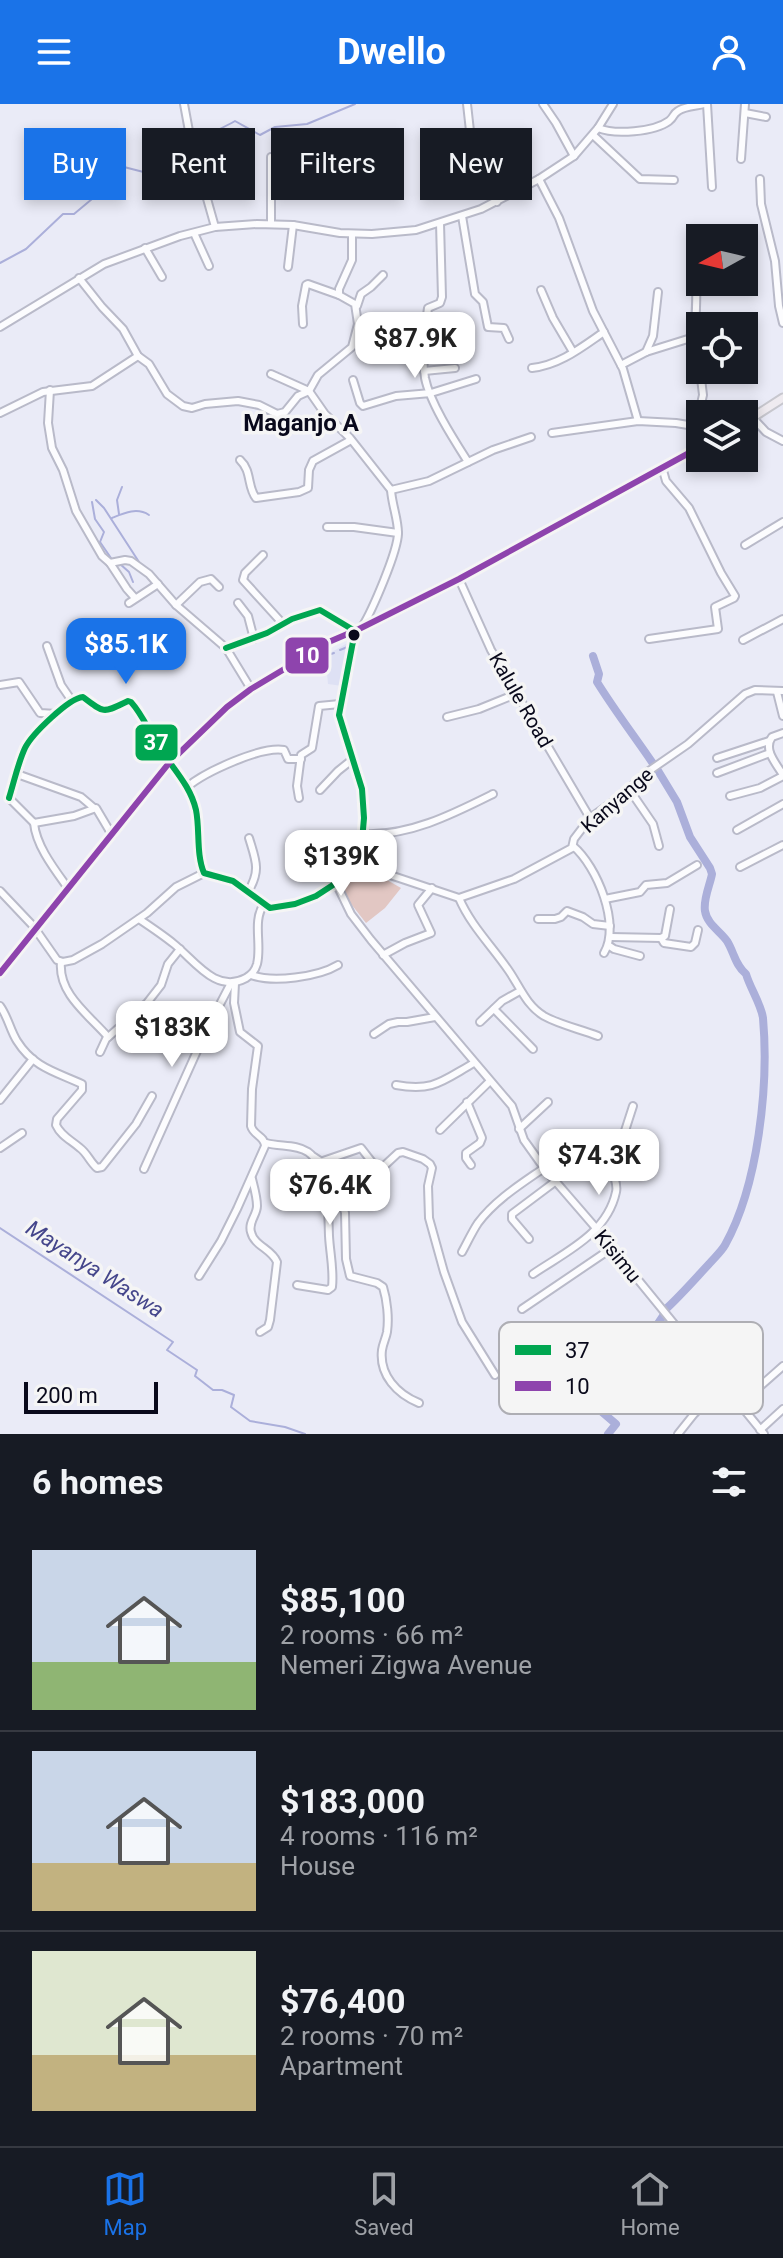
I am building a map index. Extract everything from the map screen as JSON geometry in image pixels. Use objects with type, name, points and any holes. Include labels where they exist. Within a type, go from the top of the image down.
[{"type":"main road","points":[[758,415],[783,398]]},
{"type":"main road","points":[[0,973],[169,763],[217,716],[251,689],[331,641],[459,579],[686,454]]},
{"type":"street","points":[[184,104],[215,227]]},
{"type":"street","points":[[467,104],[474,167],[497,202]]},
{"type":"street","points":[[543,104],[574,156]]},
{"type":"street","points":[[598,128],[613,132],[636,131],[662,124],[683,108],[706,104],[712,187]]},
{"type":"street","points":[[741,159],[745,104]]},
{"type":"street","points":[[0,327],[104,264],[215,227],[293,225],[352,234],[416,230],[462,216],[497,202],[574,156],[593,135],[611,105]]},
{"type":"street","points":[[745,113],[766,117]]},
{"type":"street","points":[[593,135],[640,179],[674,180]]},
{"type":"street","points":[[539,179],[559,218],[583,289],[621,365],[638,421]]},
{"type":"street","points":[[760,179],[761,204],[775,261],[783,323]]},
{"type":"street","points":[[271,200],[271,224]]},
{"type":"street","points":[[462,216],[475,294],[483,302],[488,327],[504,328],[509,339]]},
{"type":"street","points":[[440,223],[442,297],[440,303],[428,308],[424,371],[447,428],[468,462]]},
{"type":"street","points":[[288,267],[293,225]]},
{"type":"street","points":[[194,233],[209,266]]},
{"type":"street","points":[[339,295],[352,260],[352,234]]},
{"type":"street","points":[[145,248],[162,277]]},
{"type":"street","points":[[79,278],[123,329],[138,356],[149,364],[167,394],[186,407],[238,401],[281,414],[290,408],[298,396],[309,391],[318,375],[352,347],[358,333],[358,299],[383,275]]},
{"type":"street","points":[[303,324],[302,306],[308,284],[353,301],[357,310]]},
{"type":"street","points":[[541,290],[573,352]]},
{"type":"street","points":[[646,352],[653,336],[658,292]]},
{"type":"street","points":[[532,368],[550,365],[604,332]]},
{"type":"street","points":[[424,337],[455,333],[457,345]]},
{"type":"street","points":[[621,365],[646,352],[686,340]]},
{"type":"street","points":[[0,413],[50,390],[92,386],[138,356]]},
{"type":"street","points":[[424,371],[455,368]]},
{"type":"street","points":[[0,891],[61,962],[90,951],[139,919],[176,887],[204,873],[228,878],[273,908],[316,896],[336,883],[359,855],[364,801],[339,715],[357,630],[364,625],[396,546],[398,533],[391,490],[309,391],[271,374]]},
{"type":"street","points":[[353,380],[362,406],[396,396],[431,393],[476,379]]},
{"type":"street","points":[[50,390],[48,435],[76,511],[102,556],[135,598]]},
{"type":"street","points":[[552,433],[638,421],[686,424]]},
{"type":"street","points":[[758,423],[766,432],[783,441]]},
{"type":"street","points":[[391,490],[429,481],[493,450],[531,437]]},
{"type":"street","points":[[240,460],[247,469],[251,492],[256,498],[299,492],[308,488],[313,461],[351,440]]},
{"type":"street","points":[[649,639],[718,629],[715,607],[735,596],[689,508],[666,481],[662,467]]},
{"type":"street","points":[[745,545],[783,522]]},
{"type":"street","points":[[327,527],[398,533]]},
{"type":"street","points":[[263,555],[245,573],[243,580],[283,624]]},
{"type":"street","points":[[110,563],[131,561],[149,574],[176,605],[226,648],[251,689]]},
{"type":"street","points":[[176,605],[205,579],[211,579],[219,587]]},
{"type":"street","name":"Kalule Road","points":[[459,579],[482,632],[590,818]]},
{"type":"street","points":[[129,603],[158,584]]},
{"type":"street","points":[[238,603],[248,616],[254,639]]},
{"type":"street","points":[[226,648],[320,610],[357,630]]},
{"type":"street","points":[[743,640],[783,619]]},
{"type":"street","points":[[47,646],[61,685],[72,701]]},
{"type":"street","points":[[0,685],[19,682],[40,713],[56,714]]},
{"type":"street","name":"Kanyange","points":[[459,898],[514,879],[573,846],[574,839],[590,818],[688,744],[745,694],[755,690],[780,692]]},
{"type":"street","points":[[780,692],[783,716]]},
{"type":"street","points":[[447,717],[479,709],[516,694]]},
{"type":"street","points":[[9,798],[26,744],[72,701],[83,697],[94,707],[105,711],[131,702],[187,787],[196,812],[204,873]]},
{"type":"street","points":[[299,798],[297,786],[301,759],[303,753],[312,748],[319,706],[340,704]]},
{"type":"street","points":[[717,758],[769,741],[783,733]]},
{"type":"street","points":[[730,796],[760,788],[783,775],[770,753],[769,741]]},
{"type":"street","points":[[187,787],[225,765],[270,750],[284,750],[288,759],[301,759]]},
{"type":"street","points":[[717,773],[770,753]]},
{"type":"street","points":[[320,790],[353,759]]},
{"type":"street","points":[[17,774],[81,797],[94,808],[112,835]]},
{"type":"street","points":[[629,789],[653,824],[659,846]]},
{"type":"street","points":[[362,834],[395,832],[414,827],[453,814],[493,794]]},
{"type":"street","points":[[0,799],[9,798]]},
{"type":"street","points":[[9,798],[34,823],[41,846],[68,888]]},
{"type":"street","points":[[737,830],[783,804]]},
{"type":"street","points":[[34,823],[74,816],[94,808]]},
{"type":"street","points":[[248,892],[257,868],[249,838]]},
{"type":"street","points":[[740,867],[783,845]]},
{"type":"street","points":[[573,846],[579,851],[605,899],[611,937],[606,949],[640,956]]},
{"type":"street","points":[[359,855],[387,874],[459,898],[467,916],[508,970],[528,1003],[543,1015],[598,1036]]},
{"type":"street","points":[[605,899],[640,892],[646,885],[667,883],[697,865]]},
{"type":"street","name":"Kisimu","points":[[336,883],[351,914],[383,955],[512,1106],[524,1140],[544,1168],[673,1322]]},
{"type":"street","points":[[383,955],[431,933],[418,905],[432,888]]},
{"type":"street","points":[[144,1169],[206,1031],[233,983],[251,975],[257,964],[259,916],[264,904]]},
{"type":"street","points":[[611,937],[661,938],[667,930],[670,909]]},
{"type":"street","points":[[538,919],[555,919],[567,911],[593,924],[610,926]]},
{"type":"street","points":[[139,919],[180,949],[207,974],[233,983]]},
{"type":"street","points":[[661,938],[664,943],[691,947],[698,930]]},
{"type":"street","points":[[100,1052],[108,1037],[147,1003],[161,985],[168,964],[180,949]]},
{"type":"street","points":[[61,962],[61,978],[68,992],[108,1037]]},
{"type":"street","points":[[251,975],[267,979],[318,974],[338,965]]},
{"type":"street","points":[[233,983],[240,1032],[258,1046],[252,1089],[252,1130],[266,1143],[297,1146],[331,1168],[342,1200],[350,1276],[383,1287],[387,1324],[382,1348],[385,1372],[390,1383],[419,1403]]},
{"type":"street","points":[[480,1022],[502,1001],[520,991]]},
{"type":"street","points":[[0,1006],[18,1043],[33,1059],[46,1070],[83,1085],[56,1121],[56,1128],[83,1151],[98,1169],[136,1124],[152,1096]]},
{"type":"street","points":[[494,1009],[533,1049]]},
{"type":"street","points":[[374,1034],[389,1024],[435,1017]]},
{"type":"street","points":[[0,1100],[33,1059]]},
{"type":"street","points":[[396,1085],[419,1089],[433,1086],[474,1063]]},
{"type":"street","points":[[440,1130],[490,1081]]},
{"type":"street","points":[[467,1102],[482,1138],[466,1153],[471,1165]]},
{"type":"street","points":[[519,1129],[548,1102]]},
{"type":"street","points":[[533,1274],[597,1230],[616,1194],[613,1168],[633,1106]]},
{"type":"street","points":[[0,1148],[22,1133]]},
{"type":"street","points":[[199,1276],[221,1241],[266,1143]]},
{"type":"street","points":[[323,1161],[359,1148],[365,1151],[369,1162],[375,1166],[384,1166],[403,1152],[430,1164],[429,1218],[444,1272],[462,1322],[495,1375]]},
{"type":"street","points":[[297,1285],[328,1290],[333,1284],[330,1210],[314,1157]]},
{"type":"street","points":[[462,1252],[477,1224],[493,1207],[544,1168]]},
{"type":"street","points":[[252,1179],[257,1206],[251,1234],[273,1254],[277,1262],[270,1320],[268,1327],[260,1332]]},
{"type":"street","points":[[529,1239],[512,1219],[512,1214],[556,1181]]},
{"type":"street","points":[[522,1309],[612,1248]]},
{"type":"street","points":[[763,1384],[783,1366]]},
{"type":"street","points":[[762,1432],[783,1409]]},
{"type":"street","points":[[678,1434],[694,1414]]},
{"type":"street","name":"Kisimu","points":[[747,1414],[762,1432]]},
{"type":"shaded area","points":[[353,640],[342,686],[328,684],[321,658]]},
{"type":"shaded area","points":[[360,861],[401,888],[385,908],[366,923],[341,886]]},
{"type":"waterway","name":"Mayanya Waswa","points":[[0,263],[26,249],[63,214],[74,214],[92,199],[91,188],[82,174],[84,170],[115,161],[124,167],[163,177],[174,170],[174,160],[189,147],[235,121],[260,135],[275,127],[307,124],[355,104]]},
{"type":"waterway","points":[[119,514],[117,500],[122,487]]},
{"type":"waterway","points":[[96,500],[139,562]]},
{"type":"waterway","points":[[92,502],[95,519],[104,532],[100,542],[113,561]]},
{"type":"waterway","points":[[112,518],[135,511],[149,515]]},
{"type":"waterway","points":[[120,564],[129,572],[133,582]]},
{"type":"waterway","points":[[340,650],[350,646]]},
{"type":"waterway","points":[[325,656],[334,653]]},
{"type":"waterway","name":"Mayanya Waswa","points":[[593,656],[599,674],[597,682],[654,765]]},
{"type":"waterway","name":"Mayanya Waswa","points":[[657,769],[677,802],[690,837],[710,868],[712,874],[705,902],[706,916],[727,941],[746,974],[762,1013],[764,1045],[759,1135],[746,1194],[722,1250],[667,1308]]},
{"type":"waterway","name":"Mayanya Waswa","points":[[0,1228],[173,1342],[167,1350],[197,1370],[195,1376],[213,1390],[234,1395],[231,1407],[250,1421],[305,1434]]},
{"type":"waterway","name":"Mayanya Waswa","points":[[659,1322],[663,1316]]},
{"type":"waterway","name":"Mayanya Waswa","points":[[604,1414],[616,1424],[608,1434]]},
{"type":"transit line","name":"10","points":[[0,973],[169,763],[227,707],[331,641],[459,579],[686,455]]},
{"type":"transit line","name":"37","points":[[9,798],[25,748],[60,710],[83,697],[104,710],[128,701],[139,712],[189,792],[196,810],[204,873],[233,881],[270,908],[295,904],[316,896],[336,883],[361,852],[364,818],[362,789],[339,715],[355,631],[320,610],[226,648]]},
{"type":"district","name":"Maganjo A","points":[[301,423]]}]
